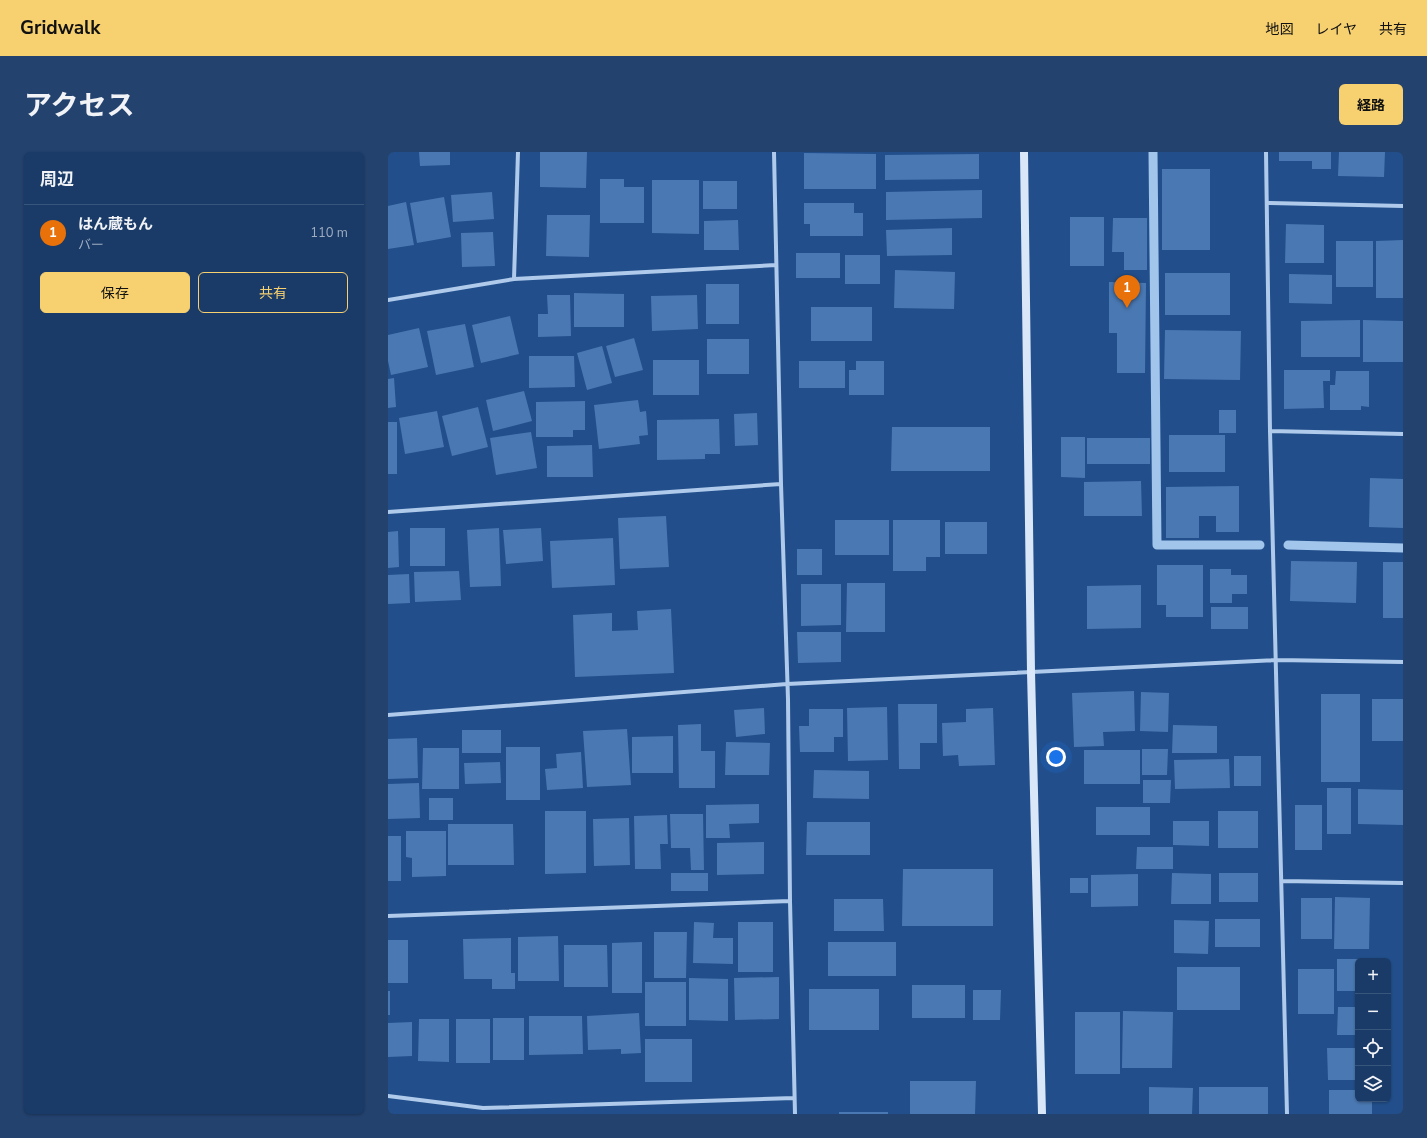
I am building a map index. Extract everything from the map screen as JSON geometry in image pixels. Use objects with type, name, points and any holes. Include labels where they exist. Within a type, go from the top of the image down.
[{"type":"street","points":[[514,279],[518,152]]},
{"type":"street","points":[[774,152],[787,684],[795,1114]]},
{"type":"street","points":[[1024,152],[1031,672],[1042,1114]]},
{"type":"street","points":[[1266,152],[1270,431],[1277,660],[1287,1114]]},
{"type":"street","points":[[1267,203],[1403,206]]},
{"type":"street","points":[[388,300],[514,279],[776,265]]},
{"type":"street","points":[[1270,431],[1403,434]]},
{"type":"street","points":[[388,512],[781,484]]},
{"type":"street","points":[[388,715],[787,684],[1277,660],[1403,662]]},
{"type":"street","points":[[1282,881],[1403,883]]},
{"type":"street","points":[[388,916],[790,901]]},
{"type":"street","points":[[388,1096],[483,1108],[794,1098]]},
{"type":"building","points":[[419,152],[450,152],[450,165],[420,166]]},
{"type":"building","points":[[540,152],[587,152],[586,188],[540,187]]},
{"type":"building","points":[[1279,152],[1331,152],[1331,169],[1312,169],[1312,161],[1279,161]]},
{"type":"building","points":[[1339,152],[1385,152],[1384,177],[1338,176]]},
{"type":"building","points":[[804,153],[876,154],[876,189],[804,189]]},
{"type":"building","points":[[979,154],[979,179],[885,180],[885,155]]},
{"type":"building","points":[[1162,169],[1210,169],[1210,250],[1162,250]]},
{"type":"building","points":[[600,179],[624,179],[624,187],[644,187],[644,223],[600,223]]},
{"type":"building","points":[[652,180],[699,180],[699,234],[652,233]]},
{"type":"building","points":[[703,181],[737,181],[737,209],[703,209]]},
{"type":"building","points":[[982,190],[982,218],[886,220],[886,192]]},
{"type":"building","points":[[492,192],[494,219],[453,222],[451,195]]},
{"type":"building","points":[[444,197],[451,237],[417,243],[410,203]]},
{"type":"building","points":[[406,202],[414,245],[388,249],[388,206]]},
{"type":"building","points":[[804,203],[854,203],[854,213],[863,213],[863,236],[810,236],[810,224],[804,224]]},
{"type":"building","points":[[547,215],[590,215],[589,257],[546,256]]},
{"type":"building","points":[[1070,217],[1104,217],[1104,266],[1070,266]]},
{"type":"building","points":[[1113,218],[1147,218],[1147,270],[1124,270],[1124,252],[1112,252]]},
{"type":"building","points":[[738,220],[739,250],[704,250],[704,221]]},
{"type":"building","points":[[1286,224],[1324,225],[1324,263],[1285,263]]},
{"type":"building","points":[[952,228],[952,255],[887,256],[886,230]]},
{"type":"building","points":[[493,232],[495,266],[462,267],[461,233]]},
{"type":"building","points":[[1403,240],[1403,298],[1376,298],[1376,241]]},
{"type":"building","points":[[1336,241],[1373,241],[1373,287],[1336,287]]},
{"type":"building","points":[[796,253],[840,253],[840,278],[796,278]]},
{"type":"building","points":[[845,255],[880,255],[880,284],[845,284]]},
{"type":"building","points":[[895,270],[955,272],[954,309],[894,308]]},
{"type":"building","points":[[1165,273],[1230,273],[1230,315],[1165,315]]},
{"type":"building","points":[[1289,274],[1332,275],[1332,304],[1289,303]]},
{"type":"building","points":[[1109,282],[1146,283],[1145,373],[1117,373],[1117,333],[1109,333]]},
{"type":"building","points":[[706,284],[739,284],[739,324],[706,324]]},
{"type":"building","points":[[574,293],[624,294],[624,327],[574,327]]},
{"type":"building","points":[[547,295],[570,295],[571,336],[538,337],[538,314],[548,314]]},
{"type":"building","points":[[697,295],[698,329],[652,331],[651,296]]},
{"type":"building","points":[[811,307],[872,307],[872,341],[811,341]]},
{"type":"building","points":[[510,316],[519,354],[481,363],[472,325]]},
{"type":"building","points":[[1360,320],[1360,357],[1301,357],[1301,321]]},
{"type":"building","points":[[1363,320],[1403,321],[1403,362],[1363,362]]},
{"type":"building","points":[[465,324],[474,367],[436,375],[427,331]]},
{"type":"building","points":[[419,328],[428,367],[391,375],[388,361],[388,335]]},
{"type":"building","points":[[1165,330],[1241,331],[1240,380],[1164,379]]},
{"type":"building","points":[[634,338],[643,370],[615,377],[606,346]]},
{"type":"building","points":[[707,339],[749,339],[749,374],[707,374]]},
{"type":"building","points":[[602,346],[612,383],[587,390],[577,353]]},
{"type":"building","points":[[529,356],[574,356],[575,387],[529,388]]},
{"type":"building","points":[[653,360],[699,360],[699,395],[653,395]]},
{"type":"building","points":[[799,361],[845,361],[845,388],[799,388]]},
{"type":"building","points":[[856,361],[884,361],[884,395],[849,395],[849,370],[856,370]]},
{"type":"building","points":[[1284,370],[1330,370],[1330,381],[1323,381],[1324,408],[1284,409]]},
{"type":"building","points":[[1336,371],[1369,371],[1369,407],[1361,406],[1361,410],[1330,410],[1330,385],[1335,385]]},
{"type":"building","points":[[394,378],[396,407],[388,408],[388,379]]},
{"type":"building","points":[[524,391],[532,421],[493,431],[486,400]]},
{"type":"building","points":[[638,400],[640,412],[646,411],[648,435],[639,436],[640,444],[599,449],[594,405]]},
{"type":"building","points":[[585,401],[585,430],[573,430],[573,437],[536,437],[536,402]]},
{"type":"building","points":[[478,407],[488,447],[452,456],[442,416]]},
{"type":"building","points":[[1219,410],[1236,410],[1236,433],[1219,433]]},
{"type":"building","points":[[437,411],[444,447],[405,454],[399,418]]},
{"type":"building","points":[[757,413],[758,445],[735,446],[734,414]]},
{"type":"building","points":[[719,419],[720,454],[705,454],[705,459],[657,460],[657,420]]},
{"type":"building","points":[[388,422],[397,422],[397,474],[388,474]]},
{"type":"building","points":[[892,427],[990,427],[990,471],[891,471]]},
{"type":"building","points":[[531,432],[537,468],[496,475],[490,438]]},
{"type":"building","points":[[1169,435],[1225,435],[1225,472],[1169,472]]},
{"type":"building","points":[[1061,437],[1085,437],[1085,478],[1061,477]]},
{"type":"building","points":[[1087,438],[1150,438],[1150,464],[1087,464]]},
{"type":"building","points":[[592,445],[593,477],[547,477],[547,446]]},
{"type":"building","points":[[1370,478],[1403,479],[1403,528],[1369,527]]},
{"type":"building","points":[[1141,481],[1142,516],[1084,516],[1084,482]]},
{"type":"building","points":[[1239,486],[1239,532],[1216,532],[1216,516],[1199,516],[1199,538],[1166,538],[1166,487]]},
{"type":"building","points":[[666,516],[669,567],[620,569],[618,518]]},
{"type":"building","points":[[835,520],[889,520],[889,555],[835,555]]},
{"type":"building","points":[[893,520],[940,520],[940,557],[926,557],[926,571],[893,571]]},
{"type":"building","points":[[945,522],[987,522],[987,554],[945,554]]},
{"type":"building","points":[[410,528],[445,528],[445,566],[410,566]]},
{"type":"building","points":[[499,528],[501,586],[470,587],[467,530]]},
{"type":"building","points":[[541,528],[543,561],[506,564],[503,530]]},
{"type":"building","points":[[398,531],[399,567],[388,568],[388,532]]},
{"type":"building","points":[[613,538],[615,585],[552,588],[550,541]]},
{"type":"building","points":[[797,549],[822,549],[822,575],[797,575]]},
{"type":"building","points":[[1291,561],[1357,562],[1356,603],[1290,601]]},
{"type":"building","points":[[1383,562],[1403,562],[1403,618],[1383,618]]},
{"type":"building","points":[[1157,565],[1203,565],[1203,617],[1166,617],[1166,605],[1157,605]]},
{"type":"building","points":[[1210,569],[1231,569],[1231,575],[1247,575],[1247,594],[1232,594],[1232,603],[1210,603]]},
{"type":"building","points":[[459,571],[461,600],[415,602],[414,572]]},
{"type":"building","points":[[409,574],[410,603],[388,604],[388,575]]},
{"type":"building","points":[[847,583],[885,583],[885,632],[846,632]]},
{"type":"building","points":[[801,584],[841,584],[841,625],[801,626]]},
{"type":"building","points":[[1141,585],[1141,628],[1087,629],[1087,586]]},
{"type":"building","points":[[1211,607],[1248,607],[1248,629],[1211,629]]},
{"type":"building","points":[[671,609],[674,673],[575,677],[573,615],[612,613],[612,631],[638,630],[637,611]]},
{"type":"building","points":[[797,632],[841,632],[841,662],[798,663]]},
{"type":"building","points":[[1134,691],[1135,731],[1103,732],[1104,746],[1074,747],[1072,693]]},
{"type":"building","points":[[1141,692],[1169,693],[1168,732],[1140,731]]},
{"type":"building","points":[[1321,694],[1360,694],[1360,782],[1321,782]]},
{"type":"building","points":[[1372,699],[1403,699],[1403,741],[1372,741]]},
{"type":"building","points":[[898,704],[937,704],[937,743],[920,743],[920,769],[899,769]]},
{"type":"building","points":[[887,707],[888,760],[848,761],[847,708]]},
{"type":"building","points":[[764,708],[765,734],[736,737],[734,710]]},
{"type":"building","points":[[993,708],[995,765],[959,766],[958,755],[943,756],[942,723],[966,722],[966,709]]},
{"type":"building","points":[[809,709],[843,709],[843,737],[834,737],[834,752],[800,752],[799,726],[809,726]]},
{"type":"building","points":[[701,724],[701,751],[715,751],[715,788],[679,788],[678,725]]},
{"type":"building","points":[[1173,725],[1217,726],[1217,753],[1172,753]]},
{"type":"building","points":[[627,729],[631,785],[587,787],[583,731]]},
{"type":"building","points":[[462,730],[501,730],[501,753],[462,753]]},
{"type":"building","points":[[673,736],[673,773],[632,773],[632,737]]},
{"type":"building","points":[[417,738],[418,778],[388,779],[388,739]]},
{"type":"building","points":[[726,742],[770,743],[769,775],[725,775]]},
{"type":"building","points":[[506,747],[540,747],[540,800],[506,800]]},
{"type":"building","points":[[423,748],[459,748],[459,789],[422,789]]},
{"type":"building","points":[[1142,749],[1168,749],[1167,775],[1142,775]]},
{"type":"building","points":[[1084,750],[1140,750],[1140,784],[1084,784]]},
{"type":"building","points":[[581,752],[583,788],[547,790],[545,769],[557,768],[556,754]]},
{"type":"building","points":[[1234,756],[1261,756],[1261,786],[1234,786]]},
{"type":"building","points":[[1229,759],[1230,788],[1175,789],[1174,760]]},
{"type":"building","points":[[500,762],[501,783],[465,784],[464,763]]},
{"type":"building","points":[[814,770],[869,771],[869,799],[813,798]]},
{"type":"building","points":[[1143,780],[1171,780],[1170,803],[1143,803]]},
{"type":"building","points":[[419,783],[420,818],[388,819],[388,784]]},
{"type":"building","points":[[1327,788],[1351,788],[1351,834],[1327,834]]},
{"type":"building","points":[[1358,789],[1403,790],[1403,825],[1358,824]]},
{"type":"building","points":[[429,798],[453,798],[453,820],[429,820]]},
{"type":"building","points":[[759,804],[759,823],[729,824],[730,838],[706,838],[706,805]]},
{"type":"building","points":[[1295,805],[1322,805],[1322,850],[1295,850]]},
{"type":"building","points":[[1096,807],[1150,807],[1150,835],[1096,835]]},
{"type":"building","points":[[545,811],[586,811],[586,873],[545,874]]},
{"type":"building","points":[[1218,811],[1258,811],[1258,848],[1218,848]]},
{"type":"building","points":[[670,814],[703,814],[704,870],[691,870],[690,848],[671,848]]},
{"type":"building","points":[[667,815],[668,844],[660,844],[661,869],[635,869],[634,816]]},
{"type":"building","points":[[629,818],[630,865],[594,866],[593,819]]},
{"type":"building","points":[[1173,821],[1209,821],[1209,846],[1173,845]]},
{"type":"building","points":[[807,822],[870,822],[870,855],[806,855]]},
{"type":"building","points":[[448,824],[513,824],[514,865],[448,865]]},
{"type":"building","points":[[406,831],[446,831],[446,876],[412,877],[412,858],[406,857]]},
{"type":"building","points":[[388,836],[401,836],[401,881],[388,881]]},
{"type":"building","points":[[764,842],[764,874],[717,875],[717,843]]},
{"type":"building","points":[[1137,847],[1173,847],[1173,869],[1136,869]]},
{"type":"building","points":[[903,869],[993,869],[993,926],[902,926]]},
{"type":"building","points":[[671,873],[708,873],[708,891],[671,891]]},
{"type":"building","points":[[1172,873],[1211,874],[1211,904],[1171,904]]},
{"type":"building","points":[[1219,873],[1258,873],[1258,902],[1219,902]]},
{"type":"building","points":[[1138,874],[1138,906],[1091,907],[1091,875]]},
{"type":"building","points":[[1070,878],[1088,878],[1088,893],[1070,893]]},
{"type":"building","points":[[1335,897],[1370,898],[1369,949],[1334,949]]},
{"type":"building","points":[[1301,898],[1332,898],[1332,939],[1301,939]]},
{"type":"building","points":[[834,899],[883,899],[884,931],[834,931]]},
{"type":"building","points":[[1215,919],[1260,919],[1260,947],[1215,947]]},
{"type":"building","points":[[1174,920],[1209,921],[1208,954],[1174,953]]},
{"type":"building","points":[[694,922],[714,923],[713,938],[733,938],[733,964],[693,963]]},
{"type":"building","points":[[738,922],[773,922],[773,972],[738,972]]},
{"type":"building","points":[[654,932],[687,932],[686,978],[654,978]]},
{"type":"building","points":[[558,936],[559,981],[518,981],[518,937]]},
{"type":"building","points":[[511,938],[511,973],[515,973],[515,989],[492,989],[492,979],[464,979],[463,939]]},
{"type":"building","points":[[388,940],[408,940],[408,983],[388,983]]},
{"type":"building","points":[[642,942],[642,993],[612,993],[612,943]]},
{"type":"building","points":[[828,942],[896,942],[896,976],[828,976]]},
{"type":"building","points":[[564,945],[607,945],[608,987],[564,987]]},
{"type":"building","points":[[1337,959],[1355,959],[1355,991],[1337,991]]},
{"type":"building","points":[[1177,967],[1240,967],[1240,1010],[1177,1010]]},
{"type":"building","points":[[1298,969],[1334,969],[1334,1014],[1298,1014]]},
{"type":"building","points":[[779,977],[779,1019],[735,1020],[734,978]]},
{"type":"building","points":[[689,978],[728,979],[728,1021],[689,1020]]},
{"type":"building","points":[[645,982],[686,982],[686,1026],[645,1026]]},
{"type":"building","points":[[912,985],[965,985],[965,1018],[912,1018]]},
{"type":"building","points":[[809,989],[879,989],[879,1030],[809,1030]]},
{"type":"building","points":[[973,990],[1001,990],[1000,1020],[973,1020]]},
{"type":"building","points":[[388,991],[390,991],[390,1015],[388,1015]]},
{"type":"building","points":[[1338,1007],[1355,1007],[1355,1035],[1337,1035]]},
{"type":"building","points":[[1123,1011],[1173,1012],[1172,1068],[1122,1068]]},
{"type":"building","points":[[1075,1012],[1120,1012],[1120,1074],[1075,1074]]},
{"type":"building","points":[[639,1013],[641,1053],[621,1054],[621,1049],[588,1050],[587,1016]]},
{"type":"building","points":[[529,1016],[582,1016],[583,1054],[529,1055]]},
{"type":"building","points":[[493,1018],[524,1018],[524,1060],[493,1060]]},
{"type":"building","points":[[419,1019],[449,1019],[449,1062],[418,1061]]},
{"type":"building","points":[[456,1019],[490,1019],[490,1063],[456,1063]]},
{"type":"building","points":[[412,1022],[412,1056],[388,1057],[388,1023]]},
{"type":"building","points":[[645,1039],[692,1039],[692,1082],[645,1082]]},
{"type":"building","points":[[1327,1048],[1355,1048],[1355,1080],[1328,1080]]},
{"type":"building","points":[[910,1081],[976,1081],[975,1114],[910,1114]]},
{"type":"building","points":[[1149,1087],[1193,1088],[1192,1114],[1149,1114]]},
{"type":"building","points":[[1199,1087],[1268,1087],[1268,1114],[1199,1114]]},
{"type":"building","points":[[1329,1090],[1355,1090],[1355,1102],[1372,1102],[1372,1114],[1329,1114]]},
{"type":"building","points":[[839,1112],[888,1112],[888,1114],[839,1114]]},
{"type":"waterway","points":[[1153,152],[1157,545],[1260,545]]},
{"type":"waterway","points":[[1288,545],[1403,548]]},
{"type":"place","name":"はん蔵もん","points":[[1127,308]]}]
